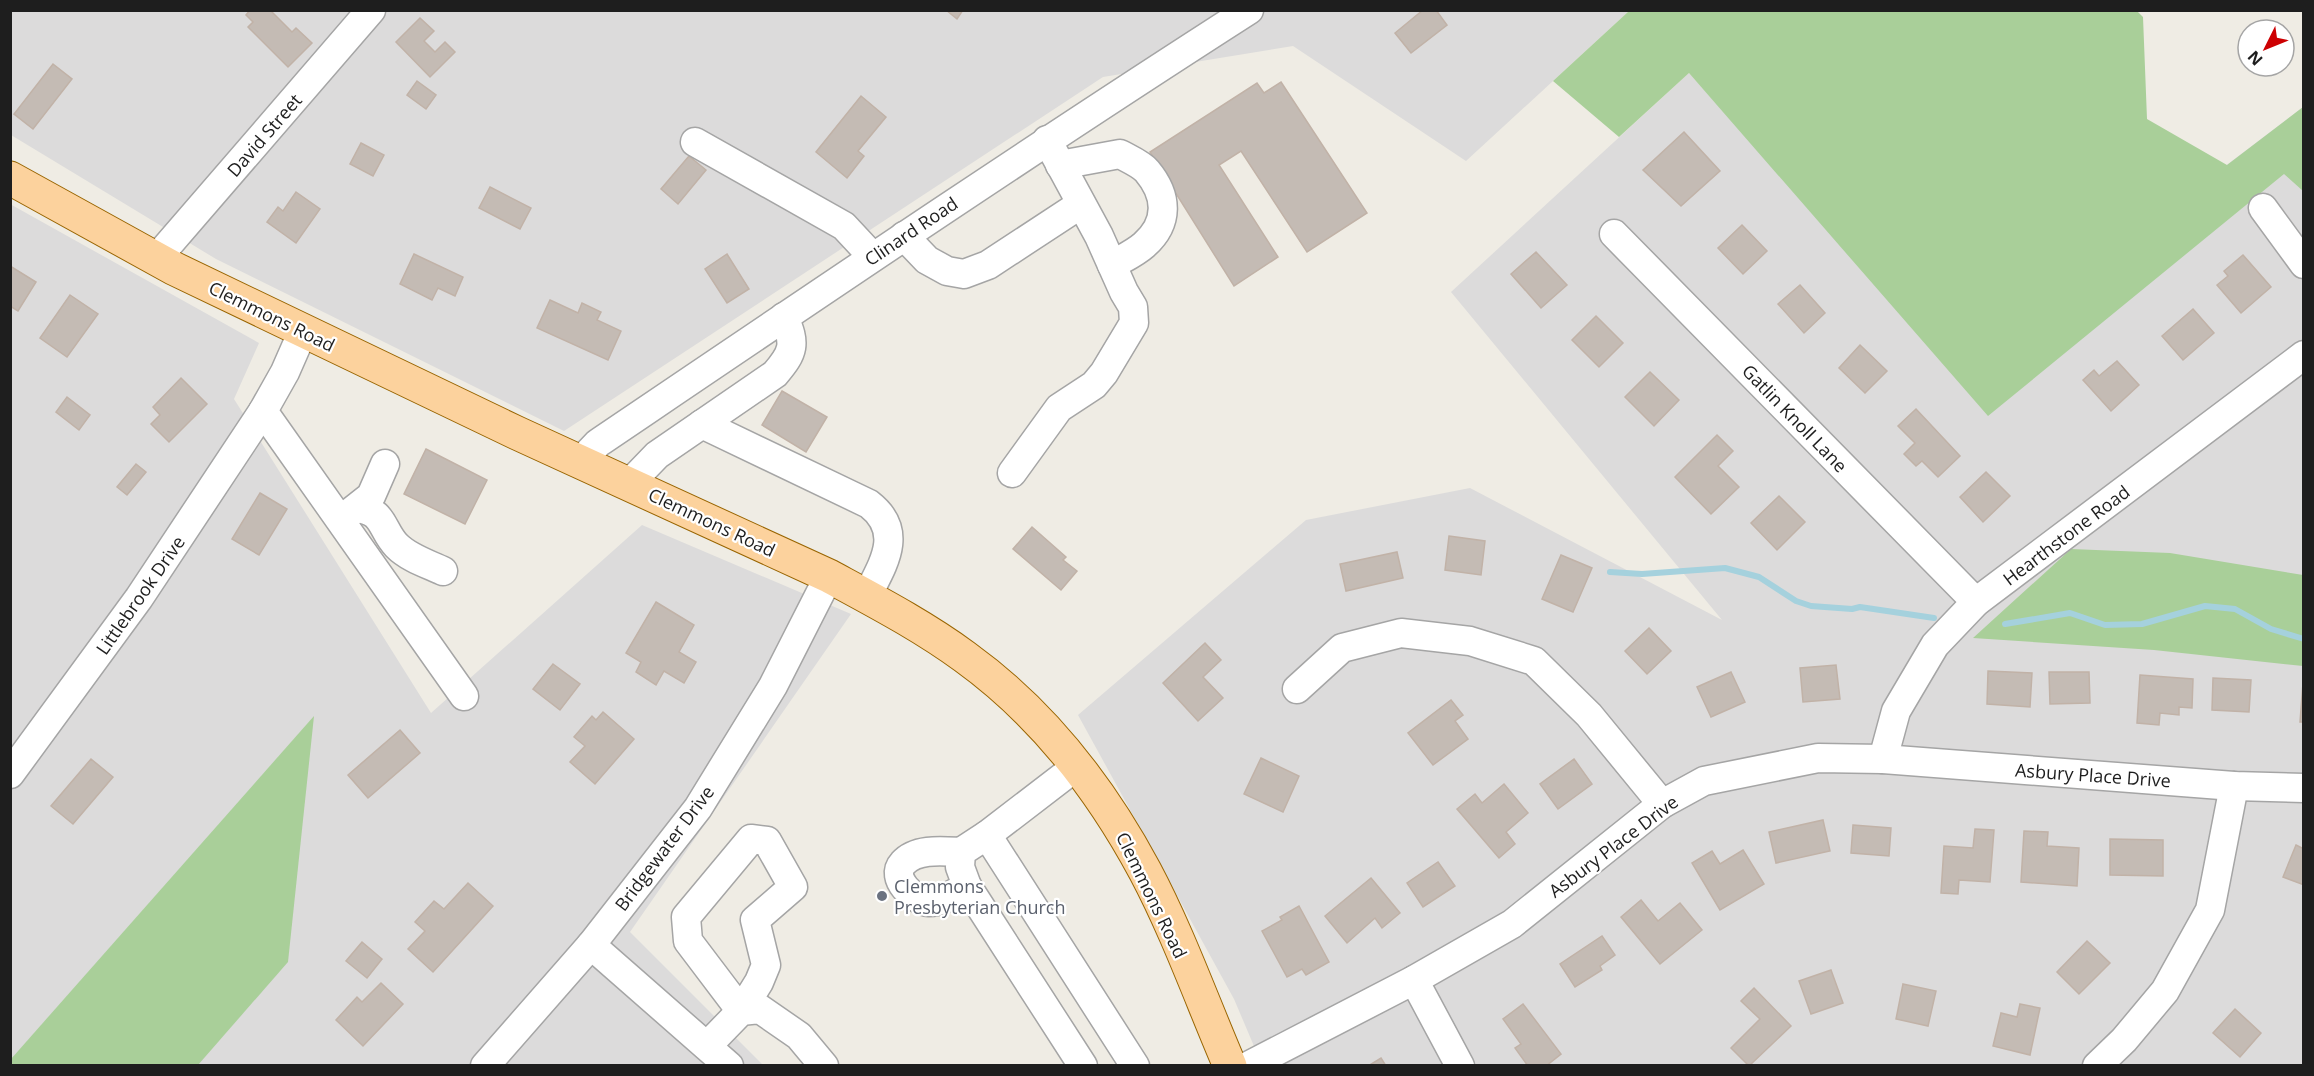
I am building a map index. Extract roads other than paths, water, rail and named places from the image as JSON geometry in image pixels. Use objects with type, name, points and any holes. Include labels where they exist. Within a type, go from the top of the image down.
[{"type":"main road","name":"Clemmons Road","points":[[10,177],[156,259],[303,331],[829,576],[867,596],[965,657],[1038,721],[1077,766],[1106,807],[1145,872],[1230,1065]]},
{"type":"street","name":"David Street","points":[[156,259],[371,10]]},
{"type":"street","name":"Clinard Road","points":[[580,462],[598,442],[873,256],[1047,140],[1249,10]]},
{"type":"street","points":[[1012,473],[1059,408],[1094,385],[1104,373],[1134,323],[1133,307],[1047,140]]},
{"type":"street","points":[[695,142],[844,226],[873,256]]},
{"type":"street","points":[[1060,165],[1120,154],[1147,171],[1159,190],[1164,213],[1157,228],[1144,245],[1112,265]]},
{"type":"street","points":[[904,236],[927,261],[947,271],[963,274],[988,265],[1081,204]]},
{"type":"street","points":[[2263,208],[2304,264]]},
{"type":"street","name":"Gatlin Knoll Lane","points":[[1614,234],[1976,602]]},
{"type":"street","points":[[629,484],[657,455],[775,374],[790,357],[793,337],[784,317]]},
{"type":"street","name":"Littlebrook Drive","points":[[10,774],[139,598],[263,411],[285,372],[303,331]]},
{"type":"street","name":"Hearthstone Road","points":[[1883,759],[1896,711],[1935,645],[1976,602],[2304,355]]},
{"type":"street","points":[[263,411],[349,514],[464,696]]},
{"type":"street","points":[[702,424],[869,504],[880,513],[890,541],[885,560],[867,596]]},
{"type":"street","points":[[349,514],[371,496],[386,464]]},
{"type":"street","points":[[349,514],[368,509],[379,517],[396,545],[411,556],[443,571]]},
{"type":"street","name":"Bridgewater Drive","points":[[485,1065],[591,945],[698,808],[773,686],[829,576]]},
{"type":"street","points":[[1297,689],[1342,648],[1401,633],[1470,641],[1534,661],[1589,715],[1662,804]]},
{"type":"street","name":"Asbury Place Drive","points":[[1248,1065],[1414,980],[1512,924],[1662,804],[1704,781],[1715,778],[1818,758],[1883,759],[2234,786],[2304,788]]},
{"type":"street","points":[[967,886],[947,898],[928,902],[912,897],[901,880],[899,869],[902,863],[910,857],[936,851],[961,852],[987,835],[1077,766]]},
{"type":"street","points":[[2097,1065],[2124,1040],[2165,991],[2210,910],[2234,786]]},
{"type":"street","points":[[987,835],[1135,1065]]},
{"type":"street","points":[[706,1046],[741,1011],[759,982],[766,965],[755,920],[793,887],[767,841],[751,839],[686,917],[688,941],[741,1011]]},
{"type":"street","points":[[961,852],[960,867],[967,886],[1083,1065]]},
{"type":"street","points":[[591,945],[729,1065]]},
{"type":"street","points":[[1414,980],[1460,1065]]},
{"type":"street","points":[[741,1011],[760,1010],[799,1036],[824,1065]]},
{"type":"waterway","points":[[1610,572],[1642,574],[1725,568],[1759,577],[1796,601],[1811,606],[1852,609],[1860,607],[1934,618]]},
{"type":"waterway","points":[[2005,624],[2070,613],[2105,625],[2142,624],[2205,606],[2235,609],[2271,629],[2304,639]]},
{"type":"place","name":"Clemmons Presbyterian Church","points":[[882,896]]}]
